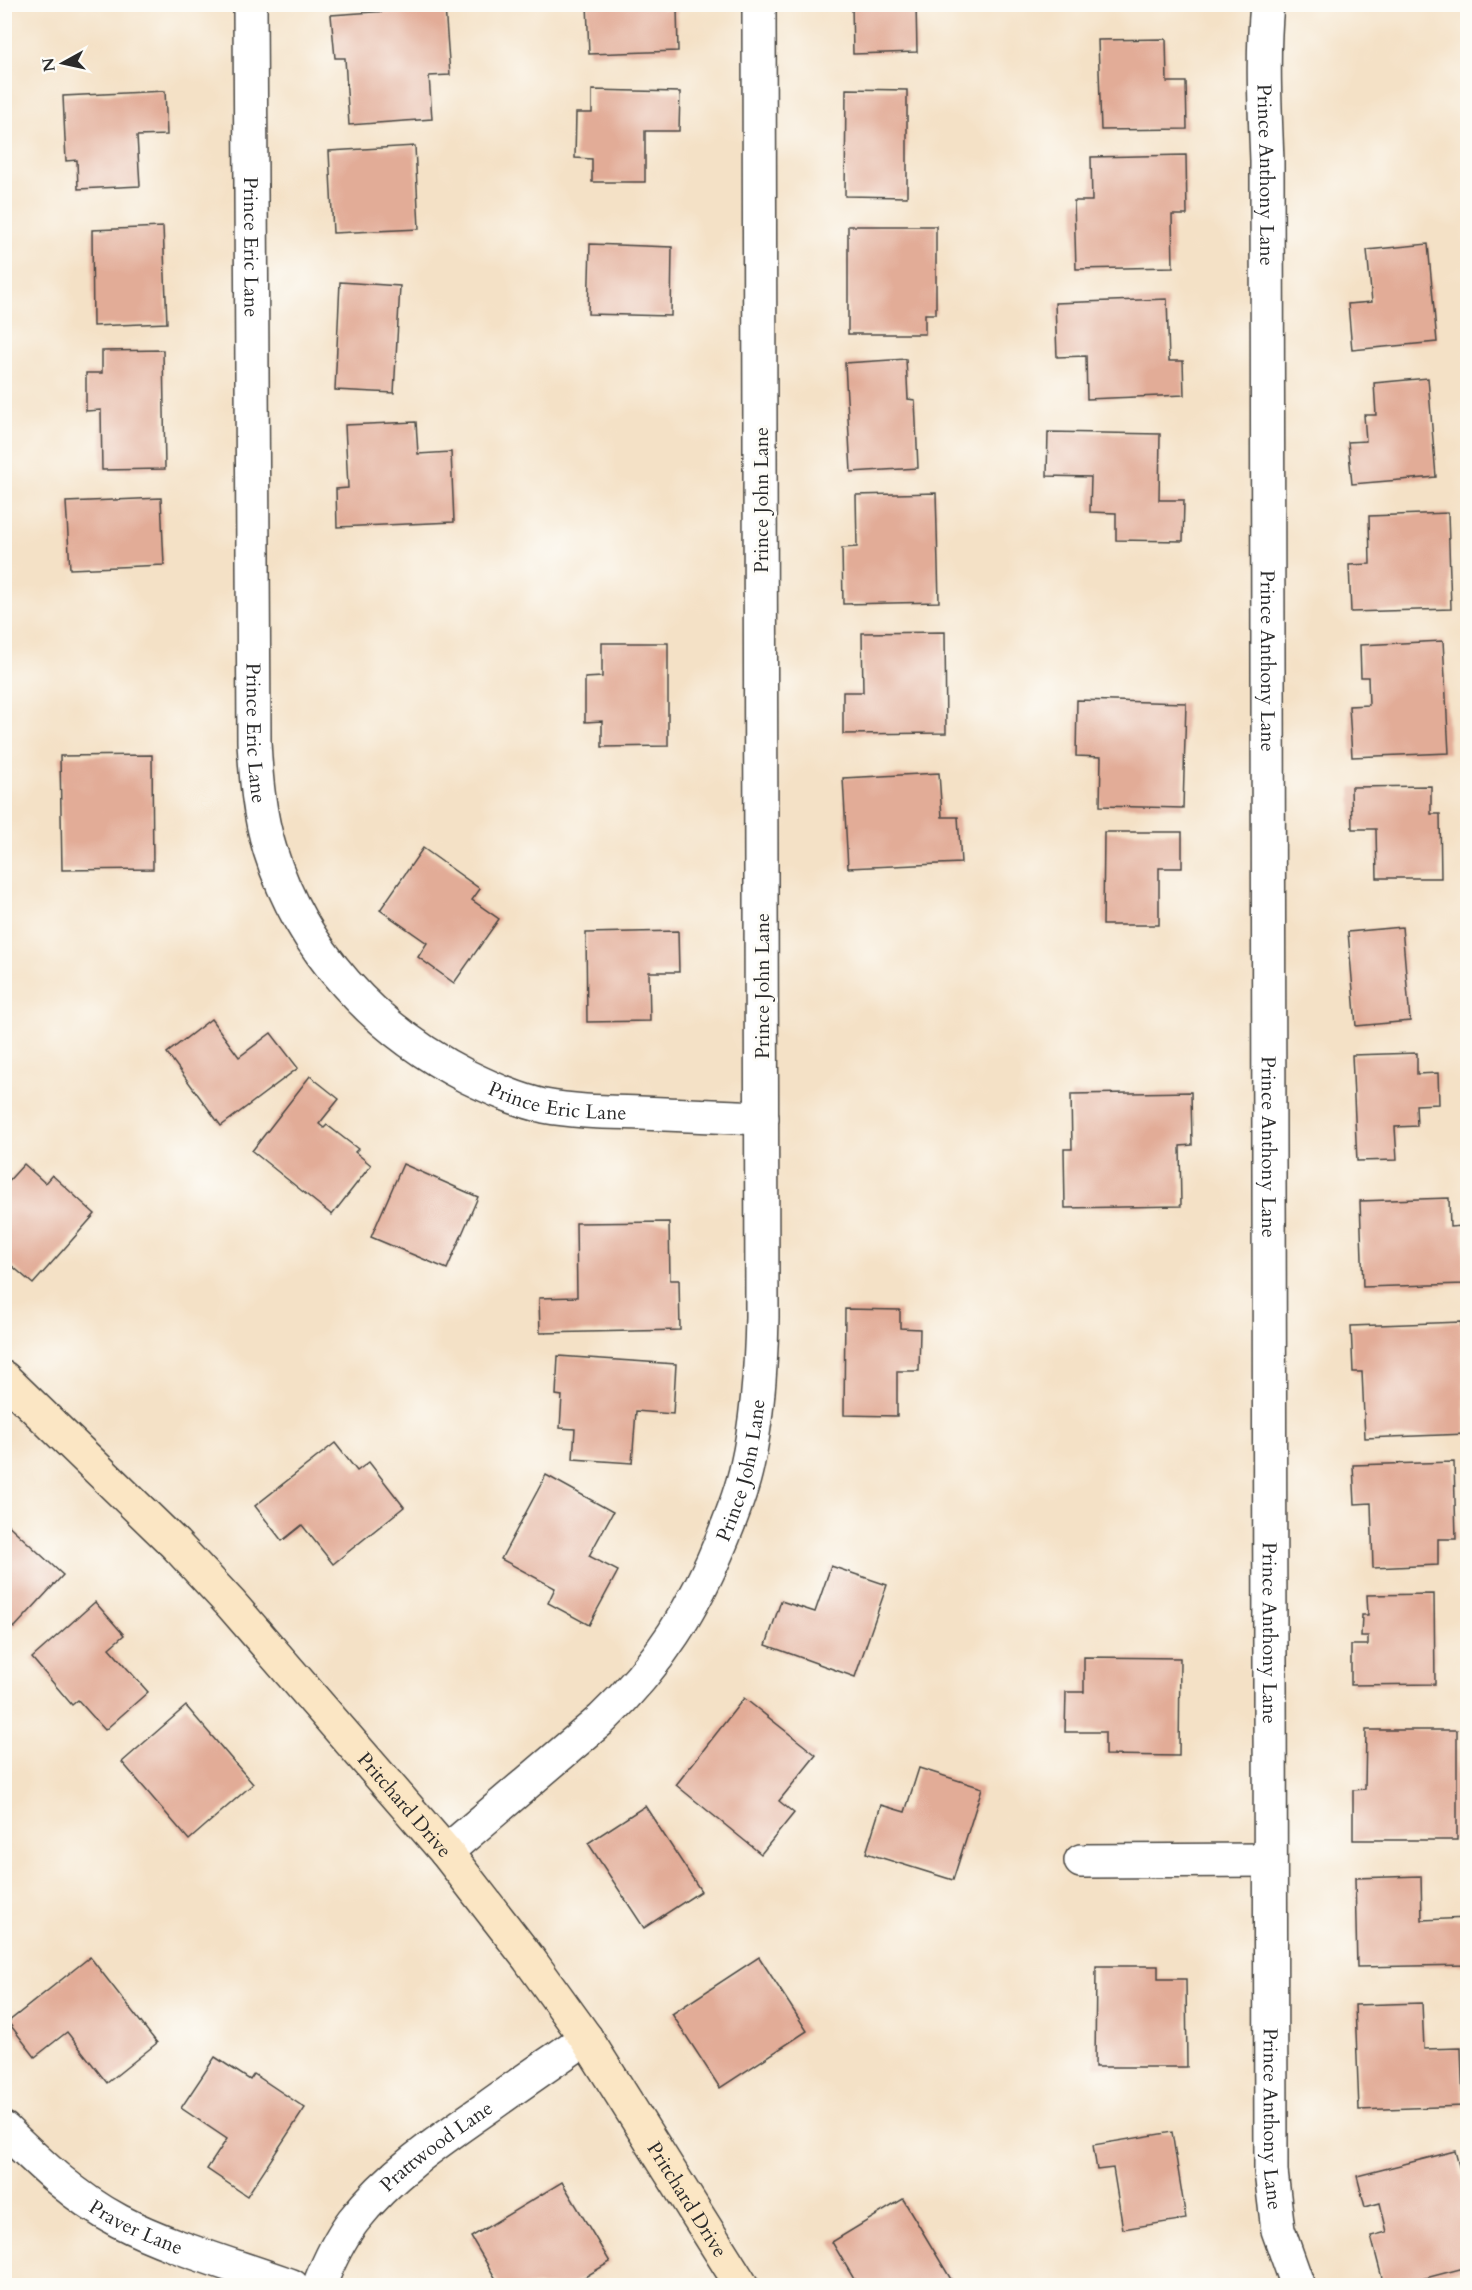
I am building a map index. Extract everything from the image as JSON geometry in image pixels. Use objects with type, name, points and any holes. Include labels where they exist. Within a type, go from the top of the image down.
[{"type":"street","name":"Prince Eric Lane","points":[[250,4],[254,742],[257,786],[270,850],[293,906],[328,962],[372,1011],[426,1053],[460,1073],[504,1094],[545,1106],[587,1111],[762,1118]]},
{"type":"street","name":"Prince John Lane","points":[[446,1852],[626,1697],[669,1644],[687,1614],[716,1555],[747,1468],[758,1401],[762,1317],[759,4]]},
{"type":"street","name":"Prince Anthony Lane","points":[[1268,4],[1264,36],[1264,74],[1267,161],[1270,2172],[1278,2230],[1285,2255],[1298,2286]]},
{"type":"street","name":"Pritchard Drive","points":[[4,1378],[175,1544],[231,1604],[446,1852],[529,1959],[586,2038],[742,2286]]},
{"type":"street","points":[[1081,1861],[1270,1860]]},
{"type":"street","name":"Prattwood Lane","points":[[319,2286],[333,2252],[352,2223],[373,2198],[441,2139],[586,2038]]},
{"type":"street","name":"Praver Lane","points":[[4,2128],[63,2183],[91,2205],[118,2221],[147,2234],[292,2286]]},
{"type":"building","points":[[587,4],[661,4],[661,9],[677,8],[678,51],[589,54]]},
{"type":"building","points":[[852,4],[916,4],[917,52],[853,54]]},
{"type":"building","points":[[445,7],[450,75],[429,76],[432,119],[349,125],[345,58],[335,58],[331,15]]},
{"type":"building","points":[[1166,39],[1167,82],[1186,82],[1187,129],[1101,130],[1098,40]]},
{"type":"building","points":[[846,89],[907,90],[907,197],[845,196]]},
{"type":"building","points":[[592,90],[680,92],[679,131],[645,131],[645,182],[592,182],[592,159],[575,158],[576,113],[592,113]]},
{"type":"building","points":[[165,91],[167,135],[137,136],[140,186],[78,189],[77,160],[66,161],[63,96]]},
{"type":"building","points":[[415,146],[419,229],[333,233],[329,151]]},
{"type":"building","points":[[1186,155],[1187,215],[1172,215],[1173,267],[1076,269],[1074,201],[1092,201],[1091,157]]},
{"type":"building","points":[[848,226],[936,226],[936,314],[925,314],[925,334],[848,334]]},
{"type":"building","points":[[163,227],[167,323],[93,326],[92,230]]},
{"type":"building","points":[[590,244],[672,247],[671,316],[588,314]]},
{"type":"building","points":[[1428,244],[1437,342],[1352,350],[1348,304],[1372,302],[1367,250]]},
{"type":"building","points":[[340,282],[400,286],[394,393],[335,390]]},
{"type":"building","points":[[1167,299],[1169,361],[1183,361],[1184,395],[1087,399],[1086,356],[1057,357],[1055,303]]},
{"type":"building","points":[[163,350],[165,469],[102,470],[101,410],[86,411],[86,373],[102,373],[102,351]]},
{"type":"building","points":[[906,359],[908,399],[915,400],[918,468],[851,472],[845,363]]},
{"type":"building","points":[[1428,378],[1436,477],[1352,484],[1348,442],[1366,441],[1364,415],[1376,415],[1374,383]]},
{"type":"building","points":[[416,422],[418,454],[451,452],[454,522],[337,527],[336,489],[348,488],[345,425]]},
{"type":"building","points":[[1048,432],[1160,434],[1159,500],[1184,500],[1183,541],[1116,540],[1116,513],[1090,512],[1091,477],[1047,476]]},
{"type":"building","points":[[936,493],[939,602],[843,604],[842,548],[857,547],[856,495]]},
{"type":"building","points":[[161,498],[164,565],[70,569],[66,502]]},
{"type":"building","points":[[1448,513],[1451,609],[1351,612],[1349,565],[1370,564],[1369,516]]},
{"type":"building","points":[[945,632],[946,733],[843,734],[843,692],[863,692],[862,633]]},
{"type":"building","points":[[1443,641],[1449,753],[1352,757],[1349,706],[1369,705],[1368,677],[1361,677],[1360,645]]},
{"type":"building","points":[[602,643],[668,643],[668,746],[602,747],[602,721],[585,722],[585,678],[602,677]]},
{"type":"building","points":[[1077,700],[1186,703],[1183,808],[1100,806],[1101,757],[1076,756]]},
{"type":"building","points":[[152,755],[153,869],[62,870],[60,756]]},
{"type":"building","points":[[939,773],[942,817],[958,817],[961,863],[848,868],[843,778]]},
{"type":"building","points":[[1431,786],[1431,814],[1440,814],[1441,878],[1377,878],[1376,829],[1352,829],[1351,787]]},
{"type":"building","points":[[1104,832],[1182,832],[1182,868],[1159,868],[1159,925],[1103,925]]},
{"type":"building","points":[[423,848],[480,889],[472,900],[499,919],[454,983],[418,957],[427,943],[380,910]]},
{"type":"building","points":[[1402,927],[1410,1021],[1356,1026],[1348,932]]},
{"type":"building","points":[[678,931],[679,972],[649,972],[650,1021],[587,1022],[586,933]]},
{"type":"building","points":[[211,1019],[239,1057],[271,1033],[298,1068],[221,1126],[167,1053]]},
{"type":"building","points":[[1417,1053],[1417,1074],[1438,1073],[1439,1104],[1416,1105],[1417,1126],[1395,1127],[1397,1160],[1357,1161],[1352,1055]]},
{"type":"building","points":[[310,1076],[339,1099],[319,1124],[324,1128],[327,1125],[358,1149],[355,1152],[371,1165],[332,1215],[252,1151]]},
{"type":"building","points":[[1191,1092],[1192,1145],[1180,1146],[1181,1206],[1065,1208],[1064,1149],[1072,1149],[1071,1094]]},
{"type":"building","points":[[24,1164],[45,1183],[52,1175],[95,1214],[33,1284],[4,1259],[4,1186]]},
{"type":"building","points":[[403,1164],[478,1197],[447,1269],[371,1237]]},
{"type":"building","points":[[1449,1198],[1450,1227],[1463,1226],[1465,1284],[1363,1287],[1360,1201]]},
{"type":"building","points":[[669,1222],[670,1280],[679,1280],[680,1330],[540,1333],[539,1298],[577,1297],[576,1223]]},
{"type":"building","points":[[845,1309],[900,1310],[900,1328],[920,1329],[919,1371],[897,1371],[897,1416],[844,1415]]},
{"type":"building","points":[[1461,1322],[1466,1434],[1365,1438],[1362,1372],[1353,1372],[1351,1326]]},
{"type":"building","points":[[558,1356],[676,1364],[673,1414],[636,1411],[632,1463],[573,1459],[575,1429],[560,1428],[562,1396],[556,1395]]},
{"type":"building","points":[[335,1443],[357,1471],[369,1462],[404,1507],[333,1564],[302,1525],[282,1541],[255,1506]]},
{"type":"building","points":[[1454,1462],[1456,1539],[1438,1539],[1438,1565],[1373,1568],[1371,1503],[1355,1504],[1353,1465]]},
{"type":"building","points":[[546,1475],[613,1512],[589,1556],[618,1571],[589,1625],[548,1603],[555,1588],[501,1559]]},
{"type":"building","points":[[4,1521],[63,1575],[14,1628],[4,1619]]},
{"type":"building","points":[[831,1566],[887,1585],[855,1677],[766,1645],[781,1601],[815,1612]]},
{"type":"building","points":[[1434,1594],[1435,1684],[1351,1685],[1351,1645],[1368,1645],[1368,1636],[1361,1636],[1362,1615],[1368,1615],[1367,1595]]},
{"type":"building","points":[[95,1602],[124,1635],[109,1648],[148,1692],[105,1730],[78,1700],[72,1705],[32,1658]]},
{"type":"building","points":[[1084,1657],[1180,1658],[1179,1756],[1105,1755],[1105,1732],[1065,1732],[1066,1692],[1084,1692]]},
{"type":"building","points":[[744,1698],[816,1755],[779,1801],[794,1813],[761,1854],[676,1785]]},
{"type":"building","points":[[186,1706],[253,1784],[189,1840],[122,1762]]},
{"type":"building","points":[[1366,1730],[1457,1730],[1457,1840],[1353,1840],[1353,1790],[1365,1789]]},
{"type":"building","points":[[919,1768],[982,1788],[953,1880],[866,1853],[881,1805],[905,1812]]},
{"type":"building","points":[[645,1806],[701,1891],[644,1928],[588,1843]]},
{"type":"building","points":[[1421,1876],[1422,1920],[1468,1918],[1468,1965],[1357,1967],[1355,1878]]},
{"type":"building","points":[[90,1957],[157,2043],[107,2083],[67,2032],[35,2057],[8,2022]]},
{"type":"building","points":[[759,1957],[807,2031],[720,2088],[672,2014]]},
{"type":"building","points":[[1096,1966],[1158,1966],[1158,1979],[1186,1979],[1187,2067],[1095,2067]]},
{"type":"building","points":[[1422,2003],[1424,2049],[1461,2048],[1463,2106],[1359,2110],[1355,2005]]},
{"type":"building","points":[[215,2057],[250,2080],[254,2074],[305,2108],[247,2196],[207,2169],[227,2139],[181,2108]]},
{"type":"building","points":[[1172,2132],[1186,2219],[1123,2229],[1113,2168],[1097,2170],[1093,2145]]},
{"type":"building","points":[[1455,2151],[1468,2199],[1468,2267],[1395,2286],[1384,2286],[1371,2236],[1387,2232],[1380,2203],[1365,2207],[1357,2176]]},
{"type":"building","points":[[562,2182],[610,2262],[570,2286],[500,2286],[471,2237]]},
{"type":"building","points":[[903,2199],[955,2286],[858,2286],[832,2242]]}]
